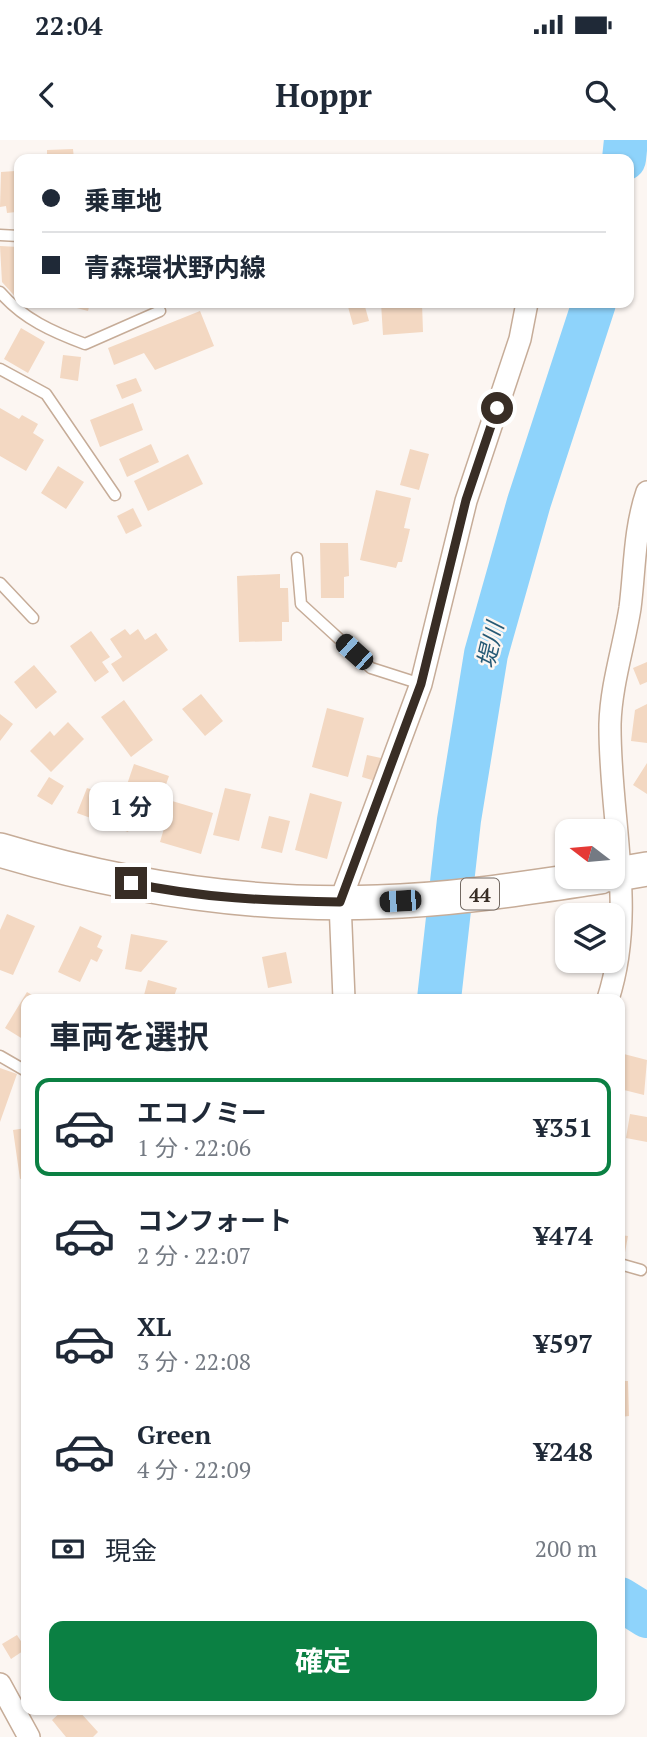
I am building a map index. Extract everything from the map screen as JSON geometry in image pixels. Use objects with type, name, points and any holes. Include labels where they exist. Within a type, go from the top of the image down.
[{"type":"main road","name":"44","points":[[0,850],[173,892],[270,901],[378,902],[468,896],[555,883]]},
{"type":"street","points":[[344,994],[340,902],[421,684],[466,500],[520,339],[526,308]]},
{"type":"street","points":[[611,819],[610,723],[630,607],[638,527],[647,492]]},
{"type":"street","points":[[609,994],[622,941],[623,916],[616,889]]},
{"type":"street","points":[[0,1684],[29,1737]]},
{"type":"lane","points":[[0,292],[14,305]]},
{"type":"lane","points":[[17,308],[47,330],[85,344],[160,311]]},
{"type":"lane","points":[[0,369],[46,394],[115,495]]},
{"type":"lane","points":[[296,558],[301,604],[371,668],[421,684]]},
{"type":"lane","points":[[0,583],[33,618]]},
{"type":"lane","points":[[0,1056],[21,1068]]},
{"type":"lane","points":[[625,1265],[641,1270]]},
{"type":"building","points":[[73,149],[74,154],[47,154],[47,150]]},
{"type":"building","points":[[14,171],[14,212],[7,213],[6,206],[0,207],[1,172]]},
{"type":"building","points":[[0,246],[14,247],[14,295],[2,282]]},
{"type":"building","points":[[348,308],[365,308],[369,321],[353,325]]},
{"type":"building","points":[[381,308],[422,308],[423,332],[383,335]]},
{"type":"building","points":[[200,311],[214,346],[155,370],[144,353],[114,365],[108,348]]},
{"type":"building","points":[[21,328],[45,342],[28,373],[4,359]]},
{"type":"building","points":[[63,355],[81,357],[78,381],[60,378]]},
{"type":"building","points":[[136,378],[142,391],[122,399],[116,385]]},
{"type":"building","points":[[133,403],[143,430],[100,447],[90,420]]},
{"type":"building","points":[[0,408],[19,419],[22,415],[38,424],[33,433],[44,440],[26,471],[0,456]]},
{"type":"building","points":[[151,444],[159,462],[127,477],[119,459]]},
{"type":"building","points":[[410,449],[429,454],[419,490],[400,485]]},
{"type":"building","points":[[188,454],[203,484],[148,511],[134,481]]},
{"type":"building","points":[[58,466],[84,482],[66,509],[41,493]]},
{"type":"building","points":[[376,490],[411,498],[404,528],[410,529],[402,562],[398,562],[396,568],[360,560]]},
{"type":"building","points":[[133,508],[142,526],[126,534],[117,516]]},
{"type":"building","points":[[320,543],[348,543],[349,576],[344,577],[344,598],[321,598]]},
{"type":"building","points":[[280,574],[280,588],[288,588],[289,622],[282,622],[282,641],[239,642],[237,576]]},
{"type":"building","points":[[125,629],[130,635],[138,629],[145,640],[156,633],[168,650],[123,682],[111,664],[122,657],[110,639]]},
{"type":"building","points":[[91,631],[110,657],[102,662],[109,672],[95,682],[70,646]]},
{"type":"building","points":[[647,662],[647,682],[640,685],[633,668]]},
{"type":"building","points":[[34,665],[57,692],[36,709],[14,682]]},
{"type":"building","points":[[201,694],[223,721],[205,736],[182,709]]},
{"type":"building","points":[[124,700],[153,740],[131,757],[101,717]]},
{"type":"building","points":[[647,704],[647,743],[631,741],[635,710]]},
{"type":"building","points":[[327,708],[364,718],[348,777],[312,767]]},
{"type":"building","points":[[0,714],[13,724],[0,741]]},
{"type":"building","points":[[68,722],[84,739],[51,772],[30,751],[50,731],[54,736]]},
{"type":"building","points":[[367,755],[381,758],[375,781],[362,777]]},
{"type":"building","points":[[647,763],[647,794],[633,785]]},
{"type":"building","points":[[134,764],[169,776],[150,830],[131,824],[128,832],[112,826],[115,817],[110,815],[107,824],[77,813],[87,788],[115,797],[112,806],[119,808]]},
{"type":"building","points":[[49,777],[64,786],[52,805],[37,796]]},
{"type":"building","points":[[225,788],[251,794],[239,841],[213,835]]},
{"type":"building","points":[[310,793],[342,802],[327,859],[295,850]]},
{"type":"building","points":[[172,801],[213,813],[201,854],[160,842]]},
{"type":"building","points":[[269,816],[290,821],[282,853],[261,848]]},
{"type":"building","points":[[7,914],[35,926],[13,975],[0,970],[0,930]]},
{"type":"building","points":[[80,926],[102,936],[97,947],[103,950],[97,962],[91,959],[80,982],[58,972]]},
{"type":"building","points":[[131,934],[168,941],[141,972],[125,969]]},
{"type":"building","points":[[286,952],[292,983],[268,988],[262,957]]},
{"type":"building","points":[[148,980],[177,988],[175,994],[144,994]]},
{"type":"building","points":[[21,1002],[21,1038],[5,1028]]},
{"type":"building","points":[[625,1054],[647,1060],[644,1095],[625,1090]]},
{"type":"building","points":[[0,1068],[17,1074],[0,1122]]},
{"type":"building","points":[[630,1114],[647,1117],[647,1142],[626,1138]]},
{"type":"building","points":[[21,1129],[20,1179],[13,1130]]},
{"type":"building","points":[[625,1381],[628,1381],[629,1416],[625,1416]]},
{"type":"building","points":[[17,1635],[21,1641],[21,1652],[11,1659],[2,1644]]},
{"type":"building","points":[[58,1715],[83,1715],[98,1732],[93,1737],[66,1737],[52,1720]]},
{"type":"waterway","name":"堤川","points":[[625,154],[626,140]]},
{"type":"waterway","name":"堤川","points":[[440,994],[459,820],[486,654],[529,502],[592,308]]},
{"type":"waterway","name":"堤川","points":[[625,1602],[647,1616]]},
{"type":"route","points":[[131,883],[173,892],[221,897],[340,902],[421,684],[466,500],[497,408]]}]
